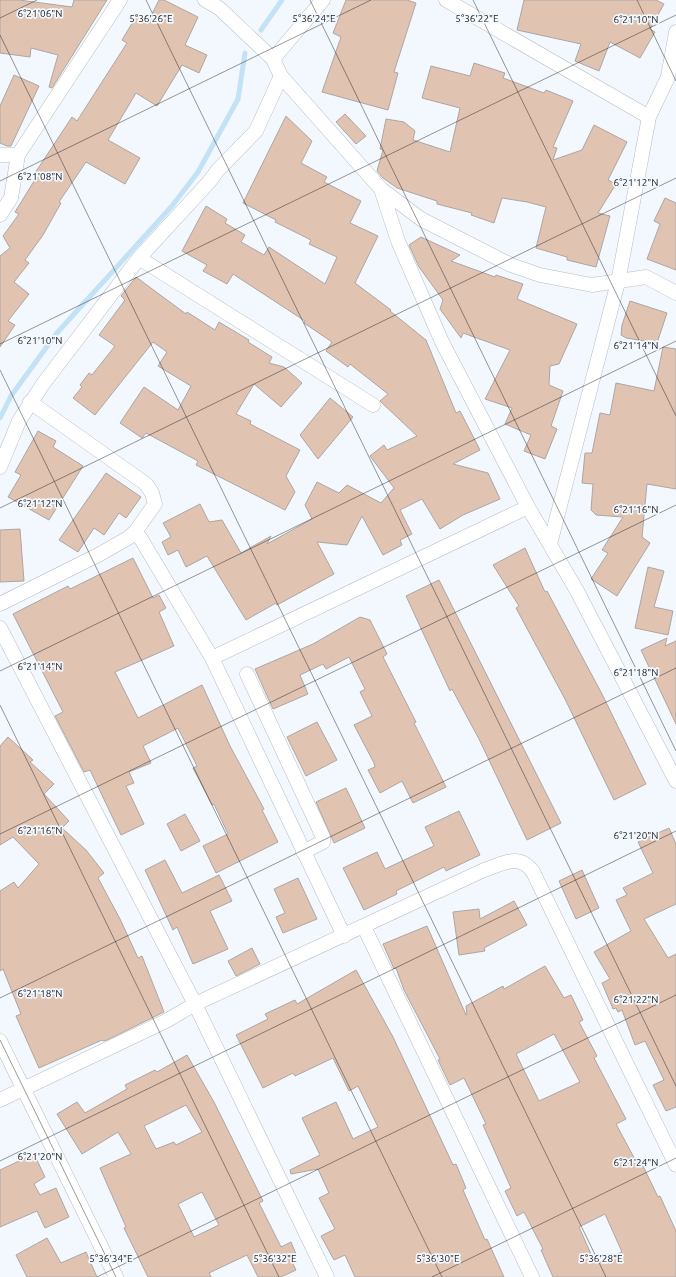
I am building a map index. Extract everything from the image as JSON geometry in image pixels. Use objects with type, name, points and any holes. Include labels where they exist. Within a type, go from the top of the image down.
[{"type":"street","points":[[0,215],[11,198],[18,155],[120,0]]},
{"type":"street","points":[[205,0],[219,8],[274,59],[281,76],[381,189],[421,219],[511,265],[540,275],[592,284],[618,282],[646,277],[676,292]]},
{"type":"street","points":[[274,59],[323,0]]},
{"type":"street","points":[[446,0],[649,117]]},
{"type":"street","points":[[550,544],[618,282],[649,117],[672,80],[676,32]]},
{"type":"street","points":[[0,467],[19,421],[30,402],[139,258],[209,182],[218,170],[256,131],[281,76]]},
{"type":"street","points":[[0,155],[18,155]]},
{"type":"street","points":[[381,189],[398,241],[442,342],[528,507],[578,591],[674,773]]},
{"type":"street","points":[[139,258],[373,405]]},
{"type":"street","points":[[0,604],[100,554],[128,538],[155,504],[152,493],[146,484],[30,402]]},
{"type":"street","points":[[212,658],[528,507]]},
{"type":"street","points":[[134,532],[141,539],[212,658],[344,936]]},
{"type":"street","points":[[0,628],[195,1004],[327,1277]]},
{"type":"street","points":[[247,674],[323,837],[323,842],[319,845],[303,852]]},
{"type":"street","points":[[0,1100],[166,1021],[195,1004],[364,927],[484,870],[516,860],[527,863],[533,872],[676,1165]]},
{"type":"street","points":[[364,927],[532,1277]]},
{"type":"street","points":[[0,1041],[116,1277]]},
{"type":"building","points":[[0,0],[19,0],[72,7],[74,0],[107,0],[52,88],[49,87],[58,55],[31,48],[30,57],[0,53]]},
{"type":"building","points":[[159,0],[164,0],[198,17],[185,45],[207,55],[199,73],[182,65],[157,106],[136,93],[108,140],[140,158],[125,184],[86,162],[59,202],[61,203],[43,235],[25,260],[29,263],[14,282],[29,294],[8,321],[15,325],[0,347],[0,256],[10,248],[3,236],[19,214],[15,212],[36,178],[33,176],[72,117],[77,121],[127,43],[122,40],[137,15],[148,22]]},
{"type":"building","points":[[346,0],[407,0],[416,3],[394,72],[398,73],[388,110],[322,92],[341,37],[333,33]]},
{"type":"building","points":[[524,0],[656,0],[664,4],[650,29],[655,32],[640,58],[610,42],[599,71],[575,61],[581,44],[517,30]]},
{"type":"building","points":[[474,63],[505,73],[503,78],[544,93],[546,90],[573,101],[553,147],[557,148],[553,160],[582,150],[594,125],[627,142],[608,180],[616,184],[598,213],[610,216],[596,267],[567,260],[567,257],[536,248],[546,207],[502,198],[494,223],[471,215],[472,213],[437,204],[437,201],[397,188],[383,178],[377,171],[383,150],[380,149],[386,119],[404,122],[415,131],[413,140],[450,152],[460,108],[422,98],[431,66],[470,76]]},
{"type":"building","points":[[14,75],[39,86],[11,146],[7,146],[0,143],[0,106]]},
{"type":"building","points":[[345,114],[366,136],[356,144],[336,122]]},
{"type":"building","points":[[286,116],[312,141],[301,163],[327,177],[324,182],[361,201],[350,223],[378,236],[355,283],[391,310],[390,311],[426,340],[456,413],[460,411],[480,450],[453,464],[488,473],[500,499],[463,515],[440,529],[422,499],[400,510],[412,534],[400,540],[402,545],[383,555],[362,516],[347,545],[317,542],[334,574],[246,620],[207,556],[186,567],[178,550],[168,555],[162,542],[171,537],[163,523],[200,504],[209,522],[222,520],[241,553],[271,536],[267,544],[312,519],[305,505],[317,482],[339,493],[347,485],[381,503],[394,488],[370,456],[384,445],[387,450],[417,436],[380,401],[388,394],[350,364],[348,367],[326,351],[332,342],[304,323],[305,321],[233,274],[227,284],[203,271],[207,265],[182,251],[206,206],[227,219],[225,223],[245,235],[241,242],[264,255],[269,247],[325,284],[337,257],[309,244],[311,240],[275,222],[276,220],[243,203]]},
{"type":"building","points":[[665,198],[676,203],[676,270],[647,259],[660,224],[654,221]]},
{"type":"building","points":[[421,237],[460,255],[451,261],[495,277],[496,275],[523,284],[517,299],[577,324],[559,364],[550,366],[549,385],[563,391],[551,426],[557,429],[545,459],[524,451],[531,435],[505,424],[512,408],[485,399],[510,350],[463,333],[461,338],[440,309],[443,300],[419,267],[409,245]]},
{"type":"building","points":[[136,277],[186,314],[187,312],[215,330],[219,322],[249,340],[248,342],[272,357],[269,363],[284,367],[302,383],[281,407],[254,384],[236,414],[251,421],[250,424],[300,450],[286,476],[295,492],[285,510],[196,465],[198,461],[146,433],[142,438],[120,423],[144,387],[178,410],[191,386],[158,366],[167,352],[153,342],[95,415],[73,398],[82,387],[80,385],[89,373],[92,375],[115,346],[99,335],[125,300],[121,296]]},
{"type":"building","points":[[630,301],[667,313],[657,343],[626,338],[621,335],[622,325]]},
{"type":"building","points":[[663,347],[676,349],[676,489],[647,484],[642,537],[650,543],[617,596],[591,579],[608,553],[602,550],[623,517],[596,515],[591,510],[593,484],[582,483],[585,453],[592,453],[600,413],[610,415],[616,383],[654,391]]},
{"type":"building","points":[[330,398],[353,417],[318,459],[300,435]]},
{"type":"building","points":[[38,431],[56,441],[53,447],[83,466],[49,520],[8,497],[21,475],[15,472]]},
{"type":"building","points":[[106,473],[141,497],[126,518],[119,513],[104,535],[94,528],[78,552],[59,540]]},
{"type":"building","points":[[20,529],[24,581],[0,582],[0,530]]},
{"type":"building","points":[[525,548],[545,592],[547,591],[602,694],[646,784],[614,800],[565,699],[516,608],[519,606],[493,565]]},
{"type":"building","points":[[133,558],[153,598],[159,595],[166,608],[159,612],[174,646],[115,672],[138,718],[202,685],[230,746],[264,809],[262,810],[278,842],[216,873],[203,846],[228,834],[214,804],[212,805],[193,768],[197,766],[178,728],[143,746],[151,763],[129,772],[134,783],[126,786],[144,824],[121,835],[90,770],[84,772],[55,716],[63,712],[13,614],[68,586],[70,589]]},
{"type":"building","points":[[648,567],[664,571],[654,607],[673,611],[668,635],[635,628]]},
{"type":"building","points":[[439,580],[561,823],[527,840],[479,739],[452,689],[450,691],[406,596]]},
{"type":"building","points":[[360,617],[370,620],[387,654],[383,657],[416,722],[414,723],[446,787],[413,803],[402,781],[380,793],[368,770],[375,767],[374,763],[354,725],[372,716],[360,692],[365,689],[349,657],[326,669],[323,664],[300,675],[308,694],[273,709],[255,669],[313,644]]},
{"type":"building","points":[[667,638],[665,646],[676,641],[676,724],[641,650]]},
{"type":"building","points":[[317,722],[337,760],[306,776],[287,737]]},
{"type":"building","points":[[8,737],[33,760],[30,762],[54,784],[44,794],[69,821],[62,828],[86,850],[104,873],[98,878],[120,919],[138,958],[142,956],[164,1012],[107,1040],[102,1040],[39,1068],[16,1016],[21,1014],[3,969],[0,971],[0,891],[14,882],[18,888],[39,864],[13,837],[0,845],[0,746]]},
{"type":"building","points":[[346,788],[365,828],[334,843],[316,802]]},
{"type":"building","points":[[459,811],[480,855],[446,871],[444,867],[396,891],[397,894],[364,910],[343,868],[377,852],[385,869],[434,846],[425,827]]},
{"type":"building","points":[[185,814],[200,841],[181,851],[167,824]]},
{"type":"building","points":[[669,828],[676,844],[676,904],[644,919],[668,958],[676,954],[676,1107],[666,1111],[653,1085],[664,1080],[645,1041],[635,1045],[622,1010],[618,1012],[616,1008],[613,1009],[602,983],[610,979],[594,952],[631,931],[616,900],[627,895],[623,888],[653,873],[638,842]]},
{"type":"building","points":[[165,860],[182,893],[219,875],[232,901],[210,911],[228,949],[193,964],[177,927],[173,930],[145,870]]},
{"type":"building","points":[[582,870],[599,908],[576,919],[559,881]]},
{"type":"building","points":[[298,878],[317,919],[283,933],[276,917],[285,913],[274,889]]},
{"type":"building","points":[[514,901],[527,925],[484,948],[485,951],[459,955],[453,912],[479,909],[480,919]]},
{"type":"building","points":[[427,926],[466,1015],[466,1006],[503,986],[504,989],[545,966],[564,998],[571,995],[583,1020],[579,1022],[597,1056],[594,1058],[626,1119],[616,1124],[639,1167],[643,1166],[658,1197],[660,1196],[676,1231],[676,1277],[553,1277],[541,1250],[543,1249],[524,1212],[517,1216],[505,1191],[511,1188],[483,1125],[486,1124],[464,1078],[450,1085],[438,1060],[440,1059],[404,990],[396,968],[394,969],[383,944]],"holes":[[[554,1034],[580,1082],[539,1101],[516,1054]],[[605,1214],[622,1252],[595,1263],[579,1227]]]},
{"type":"building","points":[[252,948],[260,964],[236,976],[228,961]]},
{"type":"building","points":[[356,970],[393,1037],[453,1165],[456,1164],[466,1188],[463,1190],[485,1240],[487,1239],[504,1277],[355,1277],[345,1255],[334,1260],[321,1236],[335,1229],[319,1198],[329,1193],[318,1169],[291,1174],[290,1170],[320,1155],[302,1118],[336,1102],[353,1139],[378,1127],[358,1086],[349,1091],[333,1058],[295,1076],[293,1073],[263,1088],[236,1035],[268,1019],[265,1014],[295,1000],[297,1004]]},
{"type":"building","points":[[187,1055],[214,1102],[263,1201],[259,1203],[281,1247],[291,1242],[296,1254],[290,1258],[296,1270],[281,1277],[258,1277],[247,1255],[209,1273],[211,1277],[148,1277],[124,1228],[126,1227],[100,1168],[131,1154],[118,1132],[82,1154],[57,1114],[77,1102],[85,1113],[127,1089],[125,1085],[155,1070],[157,1072]],"holes":[[[186,1105],[202,1132],[176,1145],[174,1142],[156,1149],[144,1126]],[[202,1192],[219,1225],[194,1237],[178,1204]]]},
{"type":"building","points":[[34,1154],[45,1177],[34,1184],[40,1195],[56,1188],[69,1217],[45,1228],[37,1211],[0,1227],[0,1170]]},
{"type":"building","points":[[47,1238],[61,1263],[86,1252],[97,1277],[27,1277],[16,1255]]},
{"type":"waterway","points":[[261,30],[282,0]]},
{"type":"waterway","points":[[0,418],[11,396],[56,334],[172,206],[198,172],[238,99],[245,53]]}]
